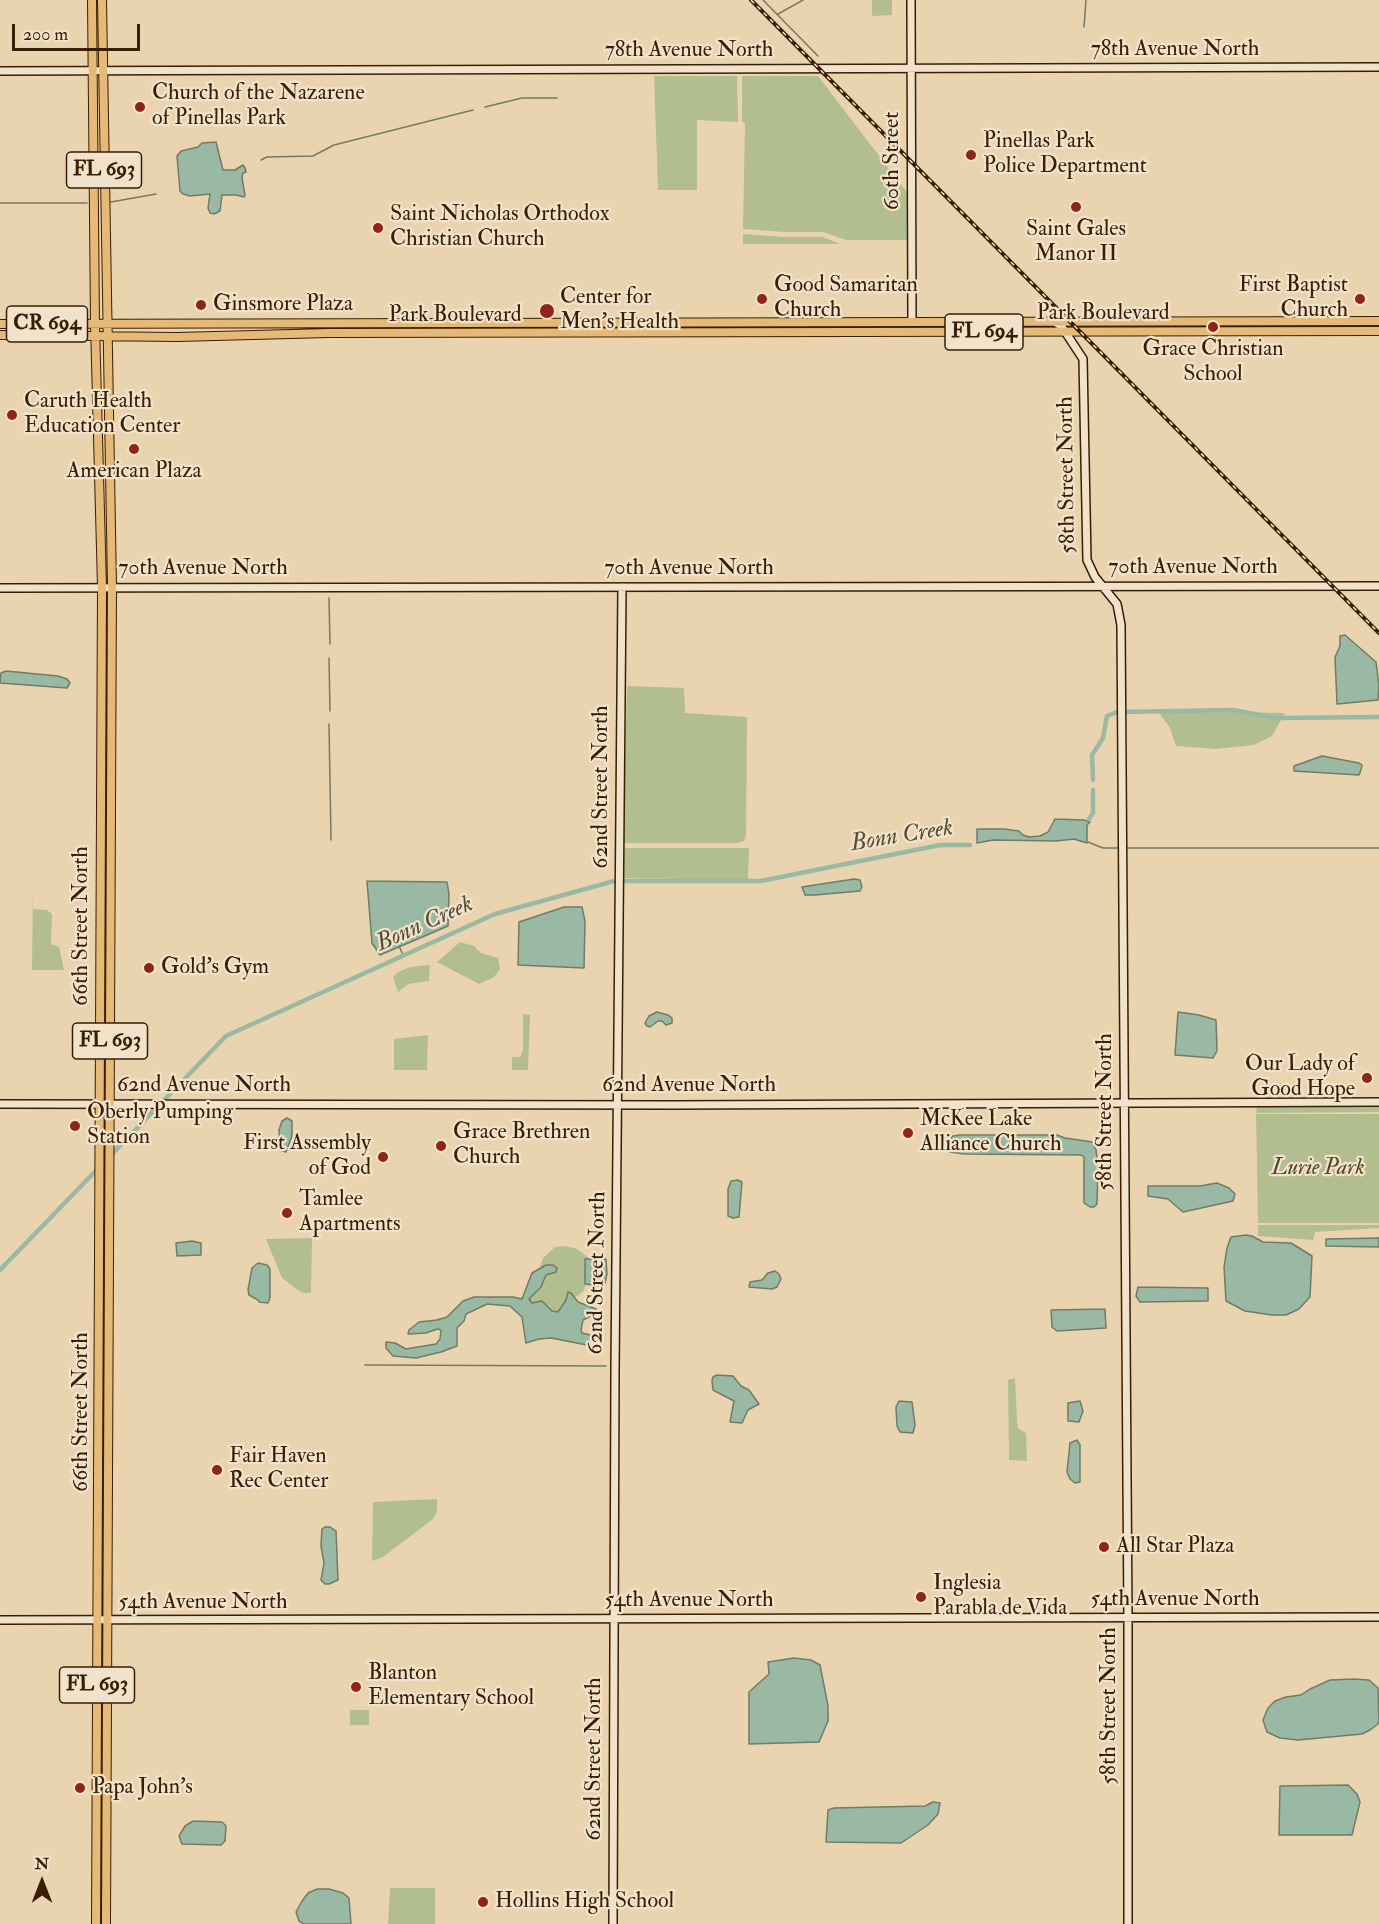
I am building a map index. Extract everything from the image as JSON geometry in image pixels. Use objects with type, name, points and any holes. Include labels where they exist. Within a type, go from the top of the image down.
[{"type":"main road","name":"66th Street North","points":[[92,0],[95,336],[102,587],[99,1443],[104,1491]]},
{"type":"main road","name":"66th Street North","points":[[101,1882],[101,1846],[96,1833],[97,1694],[98,1621],[108,1409],[112,587],[102,0]]},
{"type":"main road","name":"Park Boulevard","points":[[0,324],[1379,321]]},
{"type":"main road","points":[[826,332],[854,322]]},
{"type":"main road","points":[[882,332],[912,322]]},
{"type":"main road","points":[[912,332],[916,328],[932,326],[939,322]]},
{"type":"main road","points":[[957,332],[963,328],[978,326],[980,322]]},
{"type":"main road","points":[[1004,332],[1007,327],[1018,327],[1029,322]]},
{"type":"main road","points":[[628,333],[637,328],[648,328],[654,323]]},
{"type":"main road","points":[[654,333],[661,328],[672,328],[682,323]]},
{"type":"main road","points":[[709,333],[740,323]]},
{"type":"main road","points":[[740,333],[746,328],[760,327],[767,323]]},
{"type":"main road","points":[[799,333],[804,328],[818,327],[826,323]]},
{"type":"main road","name":"Park Boulevard","points":[[0,335],[1379,331]]},
{"type":"main road","points":[[100,1302],[104,1308],[104,1351],[108,1361]]},
{"type":"main road","points":[[99,1363],[104,1370],[105,1404],[108,1409]]},
{"type":"main road","name":"FL 693","points":[[96,1924],[106,1808],[108,1538],[104,1529],[104,1491]]},
{"type":"main road","points":[[97,1694],[102,1701],[103,1716],[107,1718]]},
{"type":"main road","points":[[97,1726],[102,1729],[102,1746],[106,1751]]},
{"type":"main road","points":[[97,1755],[102,1759],[102,1800],[106,1808]]},
{"type":"main road","name":"FL 693","points":[[101,1882],[106,1922]]},
{"type":"street","name":"60th Street","points":[[911,0],[912,322]]},
{"type":"street","name":"78th Avenue North","points":[[0,71],[1379,67]]},
{"type":"street","name":"58th Street North","points":[[1055,322],[1066,332],[1083,359],[1086,553],[1090,570],[1113,597],[1119,611],[1121,625],[1128,1924]]},
{"type":"street","name":"70th Avenue North","points":[[0,588],[1379,585]]},
{"type":"street","name":"62nd Street North","points":[[613,1924],[622,587]]},
{"type":"street","name":"62nd Avenue North","points":[[0,1104],[619,1105],[1379,1102]]},
{"type":"street","name":"54th Avenue North","points":[[0,1620],[1379,1617]]},
{"type":"green space","points":[[872,0],[892,0],[892,15],[872,16]]},
{"type":"green space","points":[[654,76],[737,76],[738,122],[697,120],[697,190],[658,190]]},
{"type":"green space","points":[[742,76],[818,76],[909,195],[909,240],[846,240],[823,232],[743,229],[745,123],[742,122]]},
{"type":"green space","points":[[743,234],[823,237],[840,244],[743,244]]},
{"type":"green space","points":[[627,686],[684,688],[685,713],[747,717],[746,835],[744,841],[738,843],[623,843]]},
{"type":"green space","points":[[1158,711],[1285,713],[1272,736],[1254,745],[1215,749],[1176,746],[1170,728]]},
{"type":"green space","points":[[623,848],[749,848],[748,880],[623,878]]},
{"type":"green space","points":[[33,886],[33,909],[47,910],[52,914],[51,944],[59,947],[64,970],[32,970]]},
{"type":"green space","points":[[460,942],[474,946],[481,953],[498,958],[500,969],[494,977],[479,984],[437,962]]},
{"type":"green space","points":[[430,965],[429,981],[408,984],[398,992],[393,977],[398,972],[410,967]]},
{"type":"green space","points":[[523,1014],[530,1015],[528,1070],[512,1070],[512,1057],[520,1057],[523,1050]]},
{"type":"green space","points":[[428,1035],[427,1070],[394,1070],[394,1039]]},
{"type":"green space","points":[[1364,1105],[1365,1107],[1379,1107],[1379,1112],[1256,1113],[1257,1106]]},
{"type":"green space","name":"Lurie Park","points":[[1256,1114],[1379,1114],[1379,1223],[1258,1223]]},
{"type":"green space","points":[[1258,1225],[1379,1225],[1379,1228],[1315,1232],[1313,1240],[1258,1236]]},
{"type":"green space","points":[[312,1238],[311,1293],[302,1293],[282,1278],[266,1239]]},
{"type":"green space","points":[[566,1246],[577,1249],[590,1259],[586,1259],[586,1284],[579,1295],[575,1297],[571,1293],[558,1312],[552,1311],[542,1301],[532,1303],[528,1299],[541,1287],[546,1275],[546,1265],[540,1267],[543,1258],[555,1247]]},
{"type":"green space","points":[[1015,1378],[1018,1428],[1026,1433],[1027,1461],[1009,1460],[1008,1380]]},
{"type":"green space","points":[[437,1499],[437,1512],[433,1519],[383,1557],[372,1561],[373,1502]]},
{"type":"green space","points":[[350,1710],[369,1710],[369,1725],[350,1725]]},
{"type":"green space","points":[[390,1888],[435,1888],[435,1924],[388,1924]]},
{"type":"water","points":[[216,142],[223,170],[235,170],[243,165],[246,172],[243,173],[242,178],[244,197],[222,195],[220,211],[214,214],[210,213],[208,208],[210,194],[190,196],[180,191],[177,156],[181,151],[198,147],[202,143]]},
{"type":"water","points":[[1345,635],[1376,662],[1378,700],[1337,704],[1335,657],[1340,646],[1340,636]]},
{"type":"water","points":[[6,671],[58,676],[67,679],[70,683],[67,688],[0,683],[1,673]]},
{"type":"water","points":[[1322,756],[1359,763],[1362,765],[1359,775],[1294,771],[1294,766]]},
{"type":"water","points":[[1055,819],[1090,822],[1087,825],[1087,843],[1074,839],[993,840],[977,843],[977,829],[1004,829],[1019,831],[1029,837],[1040,836],[1048,832]]},
{"type":"water","points":[[860,880],[862,887],[860,891],[805,895],[802,887]]},
{"type":"water","points":[[367,881],[447,882],[448,926],[380,955],[372,943]]},
{"type":"water","points":[[564,907],[582,907],[585,921],[584,968],[518,965],[519,922]]},
{"type":"water","points":[[657,1012],[668,1015],[672,1018],[672,1023],[666,1025],[658,1021],[650,1027],[647,1026],[645,1023],[649,1016]]},
{"type":"water","points":[[1178,1012],[1216,1020],[1217,1051],[1213,1058],[1175,1055]]},
{"type":"water","points":[[287,1118],[292,1121],[292,1136],[286,1152],[280,1150],[279,1130],[282,1121]]},
{"type":"water","points":[[1057,1135],[1093,1142],[1098,1165],[1097,1204],[1090,1207],[1084,1203],[1084,1157],[1081,1155],[950,1152],[946,1142],[953,1136]]},
{"type":"water","points":[[731,1181],[742,1182],[739,1217],[733,1218],[728,1216],[728,1189]]},
{"type":"water","points":[[1217,1183],[1229,1188],[1235,1194],[1233,1201],[1183,1212],[1168,1199],[1148,1196],[1148,1186],[1200,1186]]},
{"type":"water","points":[[1246,1235],[1263,1242],[1291,1243],[1312,1256],[1310,1297],[1299,1309],[1286,1315],[1272,1315],[1245,1311],[1226,1301],[1224,1267],[1227,1248],[1231,1237]]},
{"type":"water","points":[[1379,1238],[1379,1247],[1326,1246],[1326,1239]]},
{"type":"water","points":[[192,1241],[201,1243],[201,1255],[177,1256],[176,1243]]},
{"type":"water","points":[[585,1259],[606,1259],[605,1283],[600,1286],[585,1284]]},
{"type":"water","points":[[258,1263],[267,1265],[270,1269],[268,1303],[259,1302],[249,1295],[252,1268]]},
{"type":"water","points":[[546,1265],[553,1265],[557,1268],[556,1272],[546,1275],[541,1287],[529,1299],[532,1303],[542,1301],[552,1311],[558,1312],[568,1292],[578,1302],[596,1309],[597,1313],[583,1320],[582,1333],[592,1338],[587,1345],[551,1338],[526,1343],[522,1317],[510,1306],[487,1304],[466,1314],[464,1321],[457,1328],[457,1346],[416,1358],[393,1356],[386,1348],[386,1342],[395,1343],[406,1349],[436,1344],[440,1339],[441,1330],[408,1334],[409,1330],[419,1322],[447,1317],[463,1301],[474,1297],[522,1299],[532,1273]]},
{"type":"water","points":[[775,1271],[781,1279],[777,1287],[772,1289],[749,1287],[750,1282],[762,1280],[768,1273]]},
{"type":"water","points":[[1138,1287],[1208,1288],[1208,1301],[1140,1302],[1136,1296]]},
{"type":"water","points":[[1105,1309],[1106,1328],[1057,1331],[1052,1327],[1051,1310]]},
{"type":"water","points":[[733,1376],[741,1386],[749,1390],[759,1404],[748,1410],[742,1423],[730,1422],[734,1401],[713,1390],[713,1377]]},
{"type":"water","points":[[899,1401],[912,1402],[915,1425],[913,1433],[900,1432],[897,1426],[896,1407]]},
{"type":"water","points":[[1080,1401],[1083,1411],[1079,1422],[1068,1421],[1068,1403]]},
{"type":"water","points":[[1077,1440],[1080,1445],[1080,1482],[1075,1483],[1067,1472],[1070,1443]]},
{"type":"water","points":[[325,1527],[336,1531],[338,1580],[329,1584],[321,1580],[324,1563],[321,1546],[322,1529]]},
{"type":"water","points":[[794,1658],[811,1660],[820,1665],[828,1706],[828,1721],[819,1742],[749,1744],[749,1692],[769,1674],[768,1662]]},
{"type":"water","points":[[1330,1680],[1369,1680],[1378,1688],[1379,1720],[1378,1724],[1370,1730],[1362,1734],[1298,1740],[1280,1738],[1267,1732],[1263,1720],[1268,1708],[1275,1701],[1301,1695]]},
{"type":"water","points":[[1348,1785],[1357,1794],[1360,1802],[1352,1835],[1279,1835],[1280,1786]]},
{"type":"water","points":[[933,1802],[940,1803],[938,1814],[928,1825],[901,1843],[826,1842],[828,1810],[925,1806]]},
{"type":"water","points":[[193,1821],[222,1822],[226,1826],[225,1841],[221,1845],[182,1844],[179,1836],[185,1826]]},
{"type":"water","points":[[317,1889],[329,1889],[343,1893],[349,1898],[351,1924],[304,1924],[299,1921],[296,1912],[302,1901],[308,1893]]},
{"type":"waterway","points":[[763,0],[818,56]]},
{"type":"waterway","points":[[778,14],[803,0]]},
{"type":"waterway","points":[[1084,27],[1086,0]]},
{"type":"waterway","points":[[485,107],[522,98],[557,98]]},
{"type":"waterway","points":[[261,160],[267,157],[313,156],[334,145],[473,110]]},
{"type":"waterway","points":[[111,202],[156,194]]},
{"type":"waterway","points":[[0,203],[87,203]]},
{"type":"waterway","points":[[329,598],[330,644]]},
{"type":"waterway","points":[[329,658],[330,711]]},
{"type":"waterway","points":[[1093,780],[1092,755],[1103,738],[1107,716],[1117,712],[1233,710],[1277,718],[1379,717]]},
{"type":"waterway","points":[[329,724],[331,840]]},
{"type":"waterway","points":[[1089,819],[1093,813],[1093,790]]},
{"type":"waterway","points":[[1088,842],[1103,848],[1120,848]]},
{"type":"waterway","name":"Bonn Creek","points":[[0,1270],[226,1036],[495,914],[614,881],[761,881],[940,845],[970,845]]},
{"type":"waterway","points":[[1125,848],[1379,848]]},
{"type":"waterway","points":[[399,946],[403,955]]},
{"type":"waterway","points":[[365,1365],[606,1366]]},
{"type":"railway","points":[[751,0],[1379,633]]},
{"type":"place","name":"Church of the Nazarene of Pinellas Park","points":[[140,107]]},
{"type":"place","name":"Pinellas Park Police Department","points":[[971,155]]},
{"type":"place","name":"Saint Gales Manor II","points":[[1076,207]]},
{"type":"place","name":"Saint Nicholas Orthodox Christian Church","points":[[378,228]]},
{"type":"place","name":"Good Samaritan Church","points":[[762,299]]},
{"type":"place","name":"First Baptist Church","points":[[1360,299]]},
{"type":"place","name":"Ginsmore Plaza","points":[[201,305]]},
{"type":"place","name":"Center for Men's Health","points":[[547,311]]},
{"type":"place","name":"Grace Christian School","points":[[1213,327]]},
{"type":"place","name":"Caruth Health Education Center","points":[[12,415]]},
{"type":"place","name":"American Plaza","points":[[134,449]]},
{"type":"place","name":"Gold's Gym","points":[[149,968]]},
{"type":"place","name":"Our Lady of Good Hope","points":[[1367,1078]]},
{"type":"place","name":"Oberly Pumping Station","points":[[75,1126]]},
{"type":"place","name":"McKee Lake Alliance Church","points":[[908,1133]]},
{"type":"place","name":"Grace Brethren Church","points":[[441,1146]]},
{"type":"place","name":"First Assembly of God","points":[[383,1157]]},
{"type":"place","name":"Tamlee Apartments","points":[[287,1213]]},
{"type":"place","name":"Fair Haven Rec Center","points":[[217,1470]]},
{"type":"place","name":"All Star Plaza","points":[[1104,1547]]},
{"type":"place","name":"Inglesia Parabla de Vida","points":[[921,1597]]},
{"type":"place","name":"Blanton Elementary School","points":[[356,1687]]},
{"type":"place","name":"Papa John's","points":[[80,1788]]},
{"type":"place","name":"Hollins High School","points":[[483,1902]]}]
